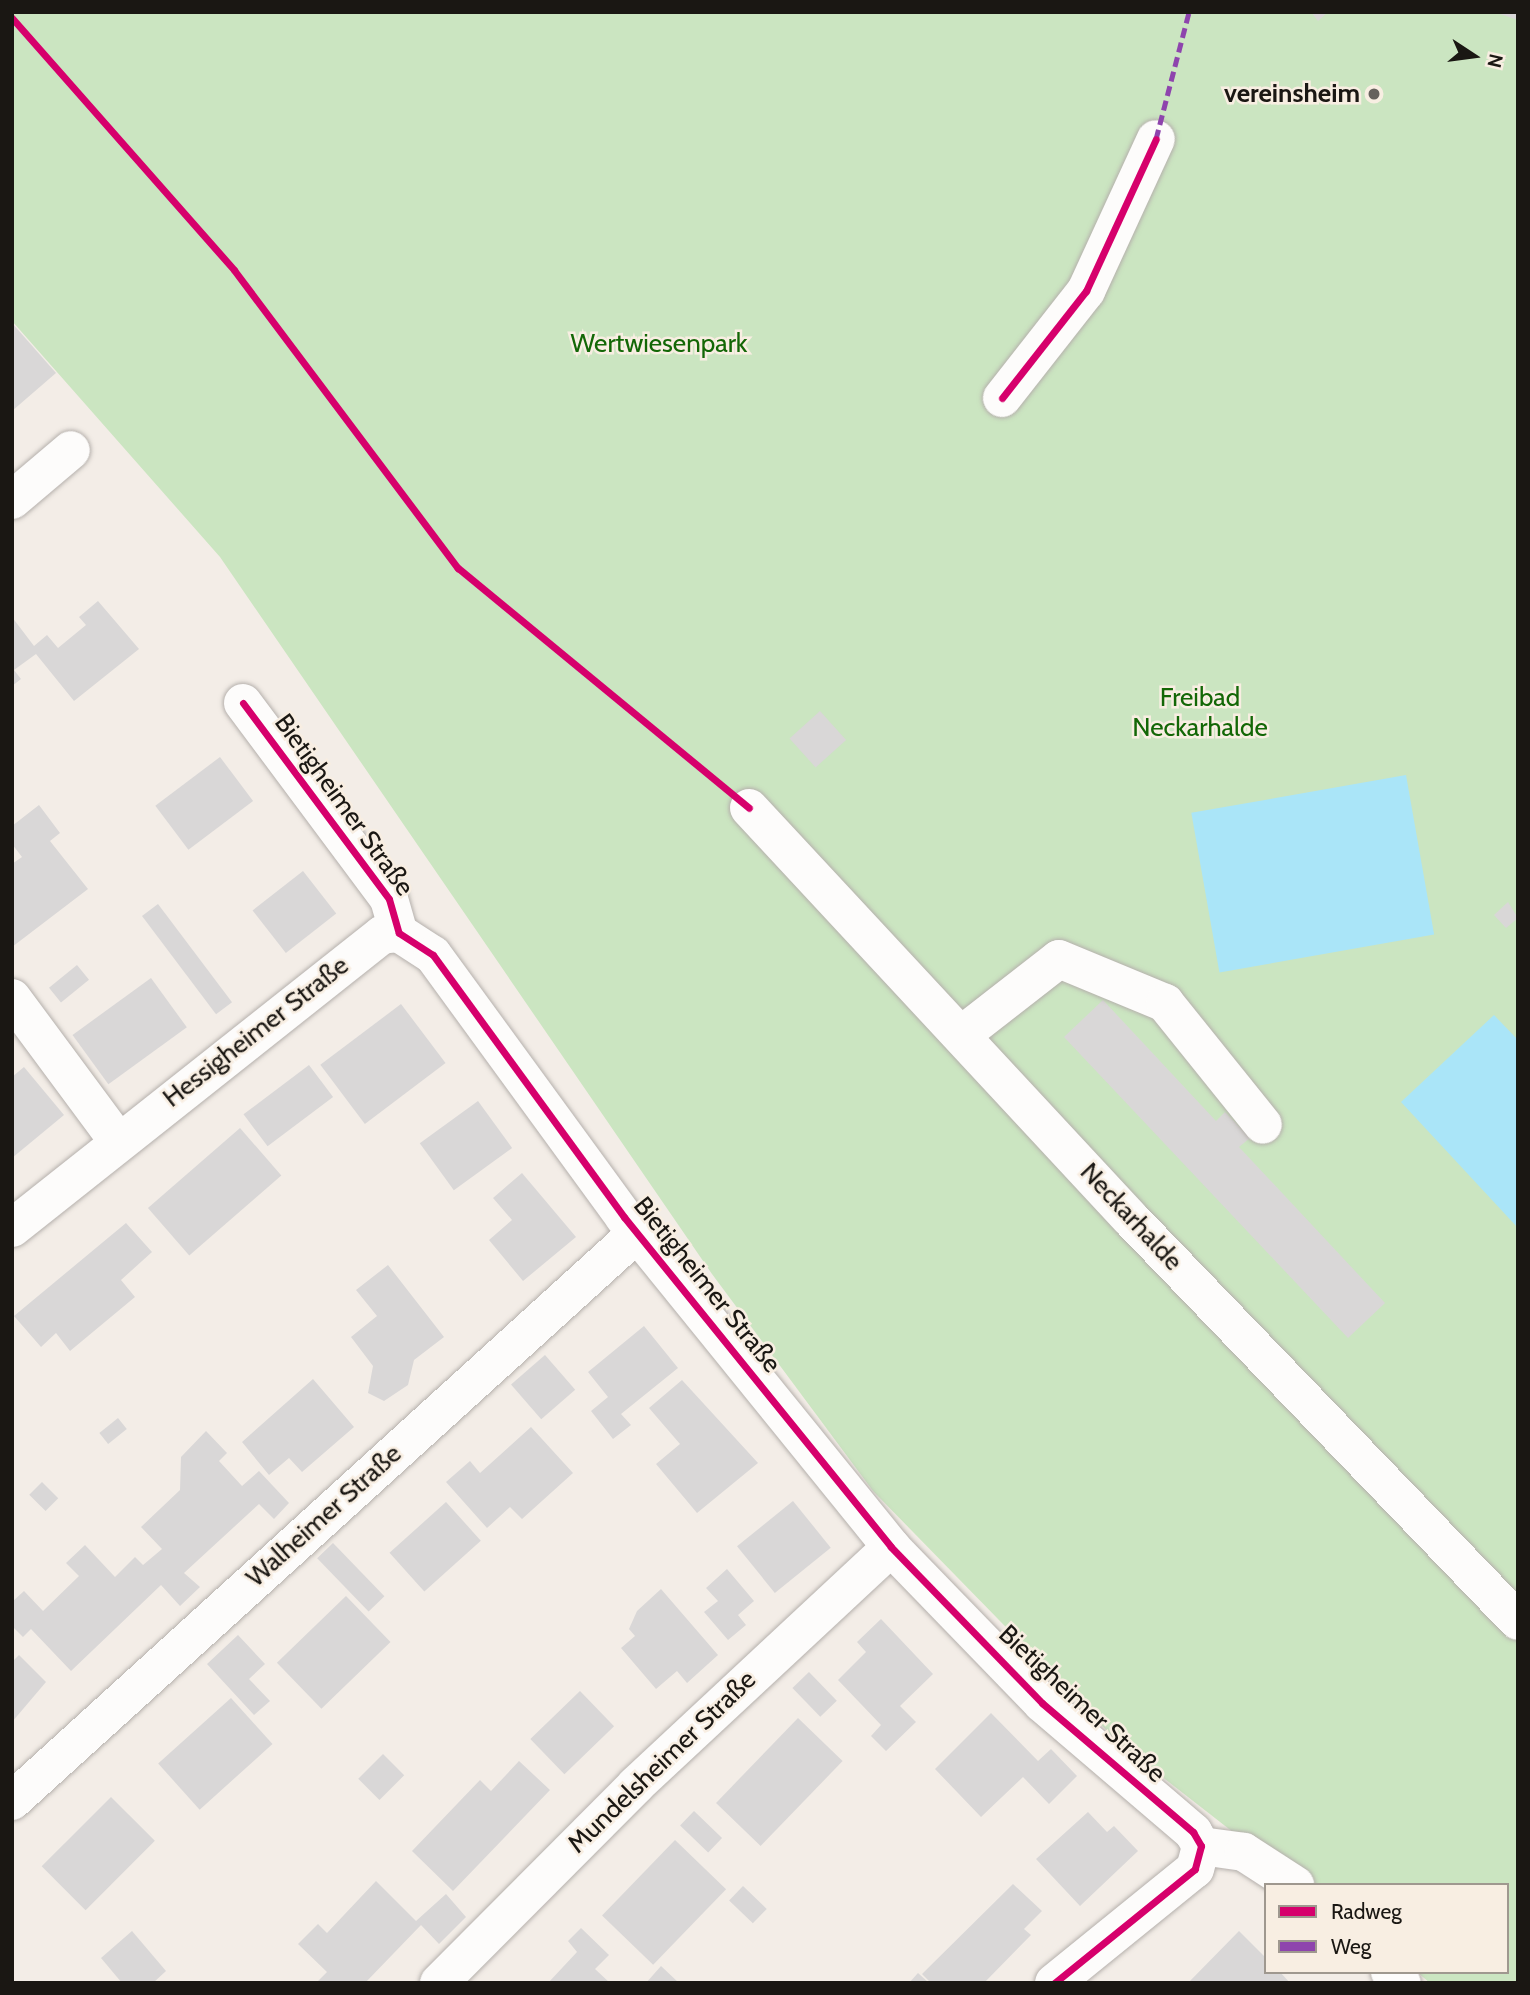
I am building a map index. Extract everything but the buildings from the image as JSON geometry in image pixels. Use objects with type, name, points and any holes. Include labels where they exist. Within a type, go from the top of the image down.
[{"type":"street","points":[[1002,398],[1086,291],[1156,138]]},
{"type":"street","points":[[12,500],[71,450]]},
{"type":"street","name":"Bietigheimer Straße","points":[[243,703],[388,899],[399,933],[433,955],[637,1233],[891,1547],[1042,1703],[1193,1832],[1201,1846]]},
{"type":"street","name":"Neckarhalde","points":[[749,808],[964,1032],[1130,1218],[1518,1621]]},
{"type":"street","name":"Hessigheimer Straße","points":[[12,1228],[117,1140],[382,935],[399,933]]},
{"type":"street","points":[[964,1032],[1059,959],[1165,1003],[1263,1125]]},
{"type":"street","points":[[12,998],[117,1140]]},
{"type":"street","name":"Walheimer Straße","points":[[12,1801],[637,1233]]},
{"type":"street","name":"Mundelsheimer Straße","points":[[439,1983],[636,1785],[891,1547]]},
{"type":"street","points":[[1054,1983],[1195,1869],[1201,1846],[1244,1852],[1292,1883]]},
{"type":"green space","points":[[12,12],[1518,12],[1518,1983],[1430,1983],[1419,1974],[1509,1974],[1509,1883],[1298,1883],[1120,1744],[873,1491],[712,1274],[220,557],[12,321]]},
{"type":"water","points":[[1406,775],[1434,935],[1219,972],[1191,813]]},
{"type":"water","points":[[1494,1015],[1518,1040],[1518,1228],[1401,1102]]},
{"type":"marked path","points":[[1156,139],[1189,12]]},
{"type":"cycle path","points":[[12,18],[234,270],[458,568],[749,808]]},
{"type":"cycle path","points":[[1002,398],[1086,291],[1156,139]]},
{"type":"cycle path","points":[[243,703],[389,899],[399,933],[433,955],[624,1217],[891,1547],[1042,1703],[1193,1832],[1201,1846],[1195,1869],[1054,1983]]},
{"type":"place","name":"vereinsheim","points":[[1374,94]]},
{"type":"park label","name":"Wertwiesenpark","points":[[659,344]]},
{"type":"park label","name":"Freibad Neckarhalde","points":[[1200,713]]}]
